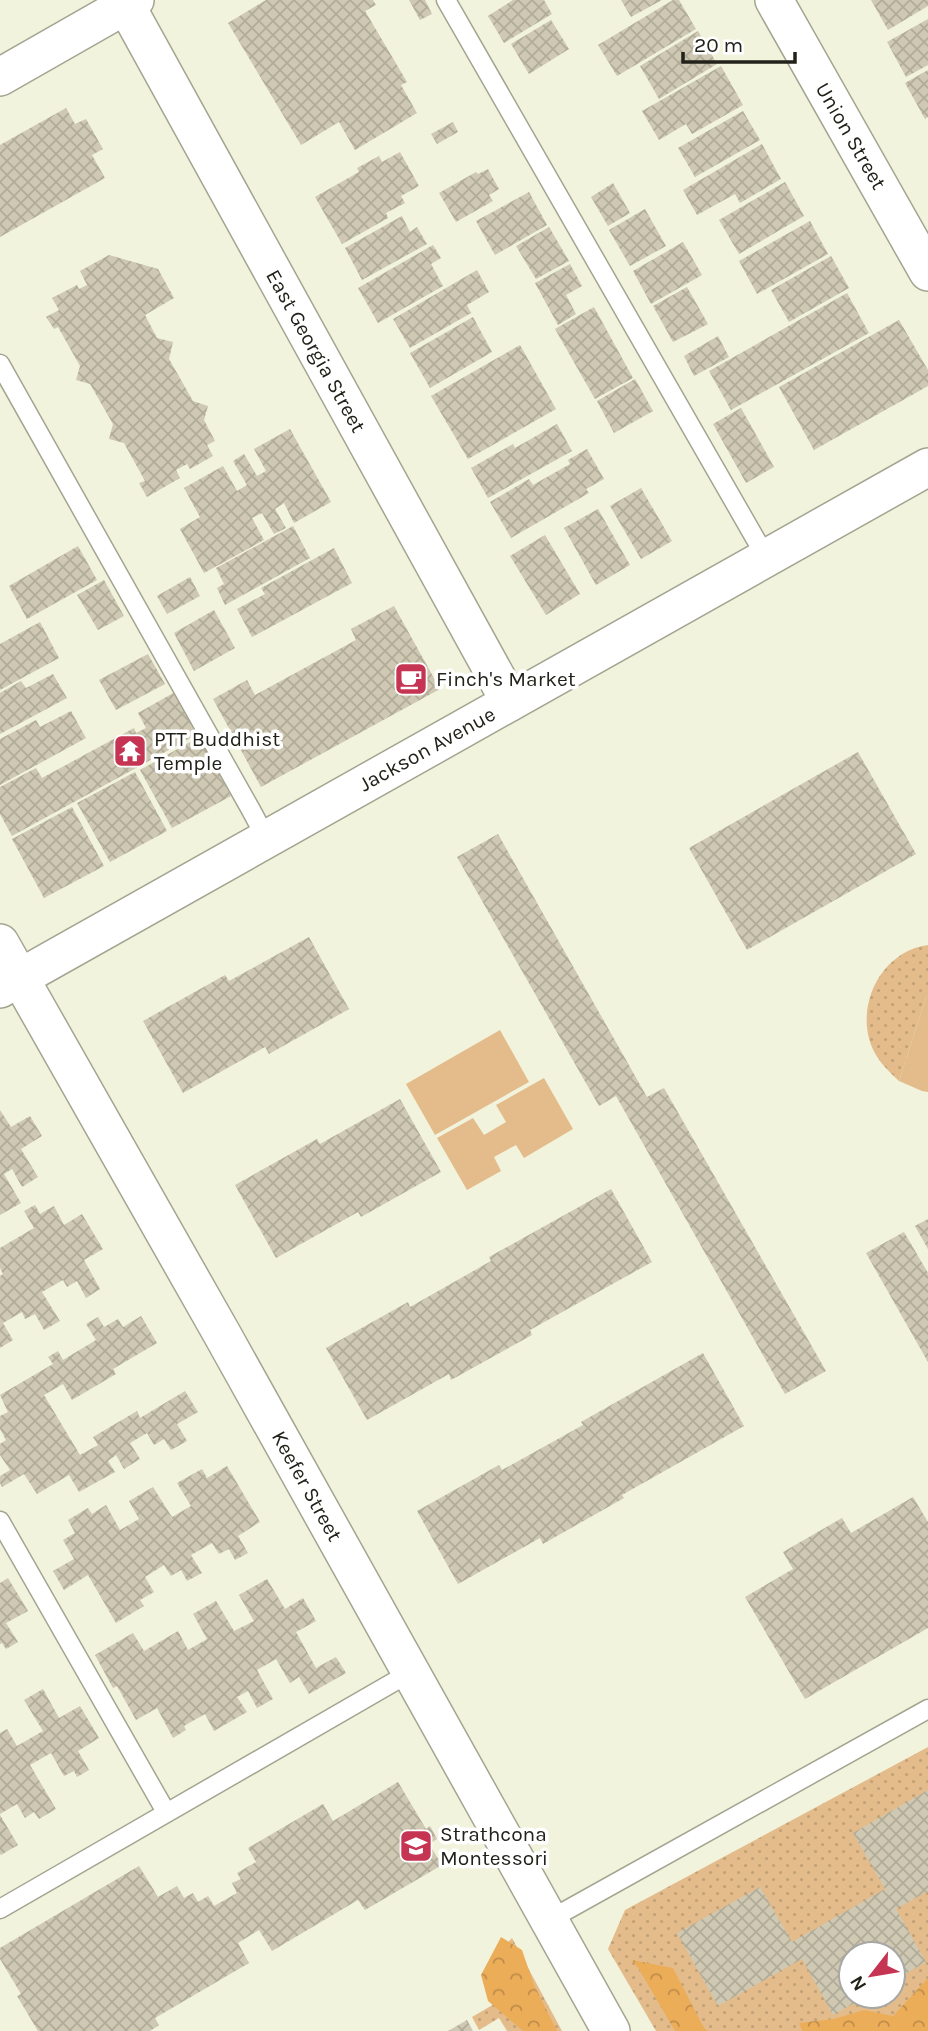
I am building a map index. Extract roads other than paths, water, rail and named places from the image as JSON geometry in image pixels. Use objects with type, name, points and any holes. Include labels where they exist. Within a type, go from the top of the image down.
[{"type":"street","name":"Union Street","points":[[774,0],[928,272]]},
{"type":"street","points":[[0,77],[128,2]]},
{"type":"street","name":"East Georgia Street","points":[[128,2],[510,702]]},
{"type":"street","name":"Jackson Avenue","points":[[10,983],[928,467]]},
{"type":"street","name":"Keefer Street","points":[[0,943],[10,983],[411,1672],[611,2031]]},
{"type":"lane","points":[[446,0],[767,559]]},
{"type":"lane","points":[[0,364],[266,838]]},
{"type":"lane","points":[[0,1521],[166,1812]]},
{"type":"lane","points":[[0,1909],[411,1672]]},
{"type":"lane","points":[[549,1920],[928,1709]]},
{"type":"place","name":"Finch's Market","points":[[411,679]]},
{"type":"place","name":"PTT Buddhist Temple","points":[[130,751]]},
{"type":"place","name":"Strathcona Montessori","points":[[416,1846]]}]
